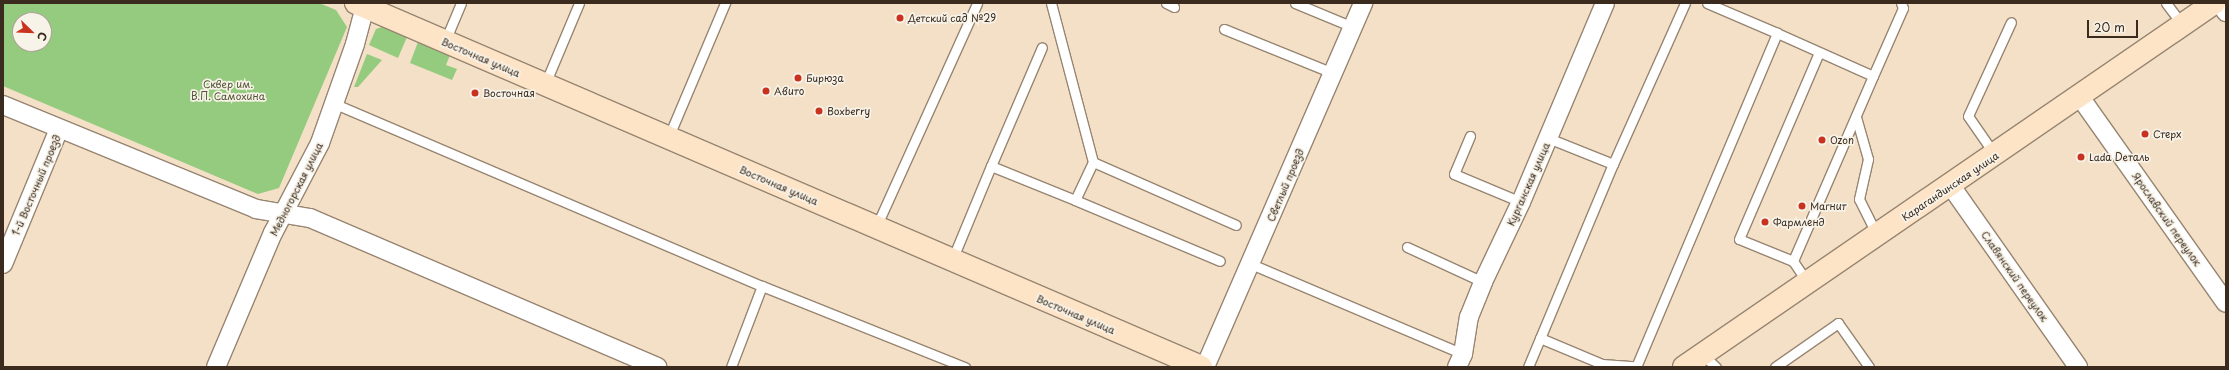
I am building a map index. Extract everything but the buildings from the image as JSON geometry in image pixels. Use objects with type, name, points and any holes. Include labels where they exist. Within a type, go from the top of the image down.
[{"type":"main road","name":"Карагандинская улица","points":[[1684,367],[1709,361],[1807,283],[1951,186],[2214,3]]},
{"type":"main road","name":"Восточная улица","points":[[362,4],[951,261],[1201,367]]},
{"type":"street","name":"Светлый проезд","points":[[1205,367],[1363,3]]},
{"type":"street","name":"Курганская улица","points":[[1460,361],[1469,317],[1483,282],[1521,202],[1604,3]]},
{"type":"street","points":[[2220,3],[2226,12]]},
{"type":"street","name":"Медногорская улица","points":[[216,367],[283,214],[305,176],[335,104],[362,4]]},
{"type":"street","name":"Ярославский переулок","points":[[2080,97],[2226,303]]},
{"type":"street","points":[[3,105],[256,209],[310,218],[657,367]]},
{"type":"street","name":"1-й Восточный проезд","points":[[3,264],[59,129]]},
{"type":"street","name":"Славянский переулок","points":[[1951,186],[2078,367]]},
{"type":"lane","points":[[445,41],[461,3]]},
{"type":"lane","points":[[545,84],[580,3]]},
{"type":"lane","points":[[668,138],[726,3]]},
{"type":"lane","points":[[876,227],[977,3]]},
{"type":"lane","points":[[1051,3],[1093,162],[1076,200]]},
{"type":"lane","points":[[1295,3],[1353,27]]},
{"type":"lane","points":[[1528,367],[1613,164],[1685,3]]},
{"type":"lane","points":[[1707,3],[1873,76]]},
{"type":"lane","points":[[1793,261],[1903,8],[1901,3]]},
{"type":"lane","points":[[2166,3],[2182,24]]},
{"type":"lane","points":[[1995,155],[1968,116],[2011,22]]},
{"type":"lane","points":[[1224,28],[1333,73]]},
{"type":"lane","points":[[1540,338],[1602,364],[1635,366],[1777,33]]},
{"type":"lane","points":[[951,261],[1042,47]]},
{"type":"lane","points":[[1807,283],[1793,261],[1739,239],[1818,52]]},
{"type":"lane","points":[[335,104],[762,286],[965,367]]},
{"type":"lane","points":[[1856,117],[1868,160],[1860,199],[1878,235]]},
{"type":"lane","points":[[1470,136],[1454,174],[1521,202]]},
{"type":"lane","points":[[1548,138],[1613,164]]},
{"type":"lane","points":[[1093,162],[1236,225]]},
{"type":"lane","points":[[991,166],[1220,261]]},
{"type":"lane","points":[[1407,247],[1483,282]]},
{"type":"lane","points":[[1251,264],[1460,361]]},
{"type":"lane","points":[[731,367],[762,286]]},
{"type":"lane","points":[[1775,367],[1838,323],[1869,367]]},
{"type":"green space","name":"Сквер им. В.П. Самохина","points":[[3,3],[319,3],[336,10],[347,27],[279,188],[258,194],[3,86]]},
{"type":"green space","points":[[382,27],[407,37],[398,58],[369,45],[376,29]]},
{"type":"green space","points":[[418,42],[450,55],[446,65],[457,69],[452,80],[410,63]]},
{"type":"green space","points":[[367,54],[382,60],[358,87],[354,87]]},
{"type":"place","name":"Детский сад №29","points":[[900,18]]},
{"type":"place","name":"Бирюза","points":[[798,78]]},
{"type":"place","name":"Авито","points":[[766,91]]},
{"type":"place","name":"Восточная","points":[[475,93]]},
{"type":"place","name":"Boxberry","points":[[819,111]]},
{"type":"place","name":"Стерх","points":[[2145,134]]},
{"type":"place","name":"Ozon","points":[[1822,140]]},
{"type":"place","name":"Lada Dеталь","points":[[2081,157]]},
{"type":"place","name":"Магнит","points":[[1802,206]]},
{"type":"place","name":"Фармленд","points":[[1765,222]]}]
